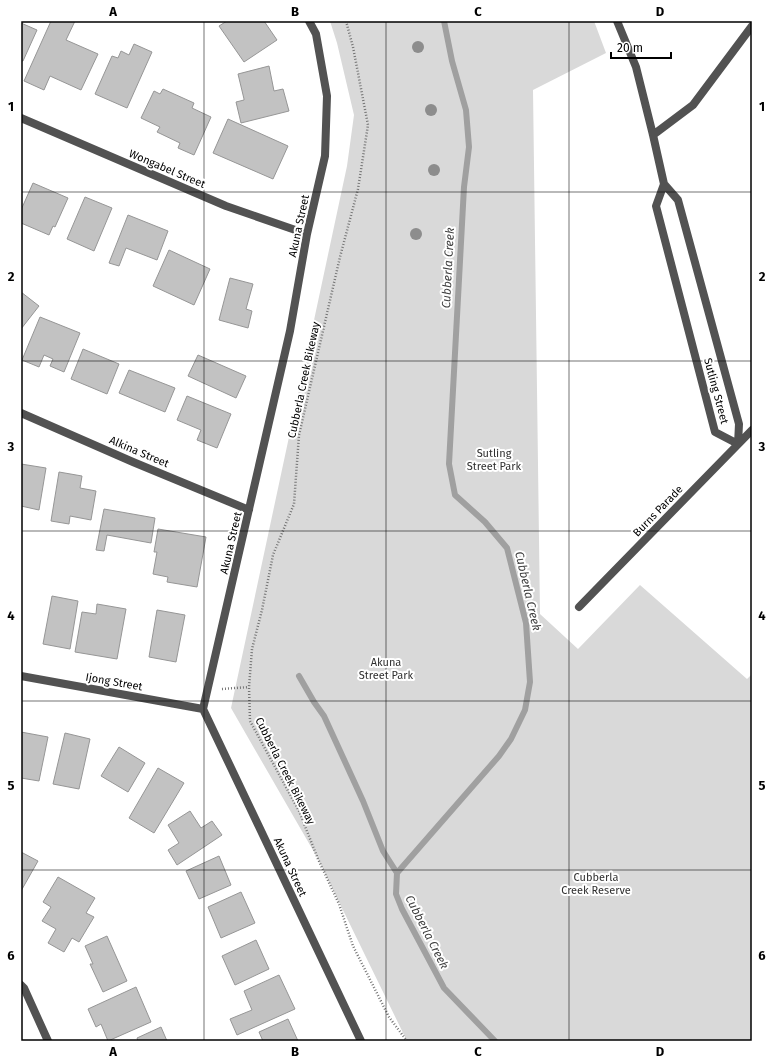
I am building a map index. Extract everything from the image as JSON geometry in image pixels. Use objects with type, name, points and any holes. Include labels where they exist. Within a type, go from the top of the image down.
[{"type":"street","name":"Akuna Street","points":[[309,21],[316,34],[327,96],[325,156],[307,234],[290,331],[203,709],[361,1041]]},
{"type":"street","name":"Sutling Street","points":[[616,21],[636,67],[664,184],[678,200],[739,424],[738,444],[715,432],[656,206],[664,184]]},
{"type":"street","points":[[653,135],[693,105],[752,26]]},
{"type":"street","name":"Wongabel Street","points":[[21,118],[226,206],[307,234]]},
{"type":"street","name":"Alkina Street","points":[[21,413],[133,462],[250,510]]},
{"type":"street","name":"Burns Parade","points":[[579,607],[752,430]]},
{"type":"street","name":"Ijong Street","points":[[21,676],[203,709]]},
{"type":"street","points":[[21,985],[24,988],[48,1041]]},
{"type":"path","name":"Cubberla Creek Bikeway","points":[[346,21],[354,47],[368,125],[358,189],[340,257],[299,434],[294,504],[273,555],[262,610],[252,649],[249,687],[250,721],[299,811],[318,859],[339,904],[353,946],[389,1017],[407,1041]]},
{"type":"path","points":[[224,688],[249,687]]},
{"type":"green space","points":[[330,21],[594,21],[606,53],[533,90],[540,614],[578,649],[640,585],[747,679],[752,674],[752,1041],[407,1041],[318,859],[231,708],[347,166],[354,115],[337,43]]},
{"type":"building","points":[[51,21],[75,21],[66,40],[98,54],[81,90],[50,76],[44,90],[24,81]]},
{"type":"building","points":[[227,21],[264,21],[277,40],[244,62],[219,26]]},
{"type":"building","points":[[21,23],[37,30],[23,61],[21,61]]},
{"type":"building","points":[[134,44],[152,52],[127,108],[95,94],[112,56],[118,58],[121,51],[129,55]]},
{"type":"building","points":[[269,66],[274,91],[283,89],[289,111],[241,123],[236,102],[244,99],[238,74]]},
{"type":"building","points":[[163,89],[194,103],[192,108],[211,117],[194,155],[178,148],[180,143],[157,132],[160,127],[141,118],[154,91],[160,94]]},
{"type":"building","points":[[228,119],[288,146],[273,179],[213,153]]},
{"type":"building","points":[[33,183],[68,198],[55,227],[53,226],[49,235],[21,223],[21,210]]},
{"type":"building","points":[[85,197],[112,208],[94,251],[67,239]]},
{"type":"building","points":[[128,215],[168,231],[157,260],[126,248],[119,266],[109,263]]},
{"type":"building","points":[[169,250],[210,269],[194,305],[153,286]]},
{"type":"building","points":[[230,278],[253,284],[246,309],[252,311],[248,328],[219,320]]},
{"type":"building","points":[[21,292],[39,306],[21,329]]},
{"type":"building","points":[[40,317],[80,333],[64,372],[50,366],[53,359],[44,355],[39,367],[22,360]]},
{"type":"building","points":[[83,349],[119,364],[107,394],[71,379]]},
{"type":"building","points":[[198,355],[246,376],[236,398],[188,376]]},
{"type":"building","points":[[129,370],[175,388],[165,412],[119,393]]},
{"type":"building","points":[[187,396],[231,414],[217,448],[197,440],[201,430],[177,420]]},
{"type":"building","points":[[21,464],[46,468],[39,510],[21,506]]},
{"type":"building","points":[[59,472],[82,476],[80,488],[96,491],[91,520],[70,516],[69,524],[51,521]]},
{"type":"building","points":[[104,509],[155,518],[151,543],[107,535],[104,551],[96,550]]},
{"type":"building","points":[[158,529],[206,537],[197,587],[167,582],[168,577],[153,574],[157,552],[154,552]]},
{"type":"building","points":[[52,596],[78,601],[70,649],[43,644]]},
{"type":"building","points":[[97,604],[126,609],[117,659],[75,652],[82,612],[96,614]]},
{"type":"building","points":[[157,610],[185,615],[176,662],[149,657]]},
{"type":"building","points":[[21,732],[48,737],[39,781],[21,778]]},
{"type":"building","points":[[65,733],[90,739],[79,789],[53,784]]},
{"type":"building","points":[[119,747],[145,763],[128,792],[101,776]]},
{"type":"building","points":[[158,768],[184,783],[154,833],[129,818]]},
{"type":"building","points":[[190,811],[201,828],[212,821],[222,835],[177,865],[168,850],[179,843],[168,825]]},
{"type":"building","points":[[21,852],[38,861],[21,891]]},
{"type":"building","points":[[219,856],[231,885],[199,899],[186,871]]},
{"type":"building","points":[[58,877],[95,898],[86,913],[94,917],[79,942],[72,938],[64,952],[48,943],[56,929],[42,921],[51,907],[43,902]]},
{"type":"building","points":[[241,892],[255,923],[221,938],[208,907]]},
{"type":"building","points":[[107,936],[127,981],[103,992],[90,964],[93,964],[85,946]]},
{"type":"building","points":[[256,940],[269,969],[235,985],[222,956]]},
{"type":"building","points":[[279,975],[295,1009],[237,1035],[230,1019],[252,1010],[244,991]]},
{"type":"building","points":[[136,987],[151,1022],[108,1041],[101,1024],[96,1027],[88,1009]]},
{"type":"building","points":[[288,1019],[298,1041],[263,1041],[259,1032]]},
{"type":"building","points":[[161,1027],[167,1041],[138,1041],[137,1038]]},
{"type":"waterway","name":"Cubberla Creek","points":[[444,21],[452,61],[466,110],[469,147],[464,187],[449,464],[455,495],[485,522],[507,548],[526,623],[530,682],[525,710],[511,739],[499,756],[397,873],[396,894],[402,909],[444,988],[495,1041]]},
{"type":"waterway","points":[[299,676],[324,716],[363,801],[383,851],[397,873]]},
{"type":"park label","name":"Sutling Street Park","points":[[494,459]]},
{"type":"park label","name":"Akuna Street Park","points":[[386,668]]},
{"type":"park label","name":"Cubberla Creek Reserve","points":[[596,883]]}]
